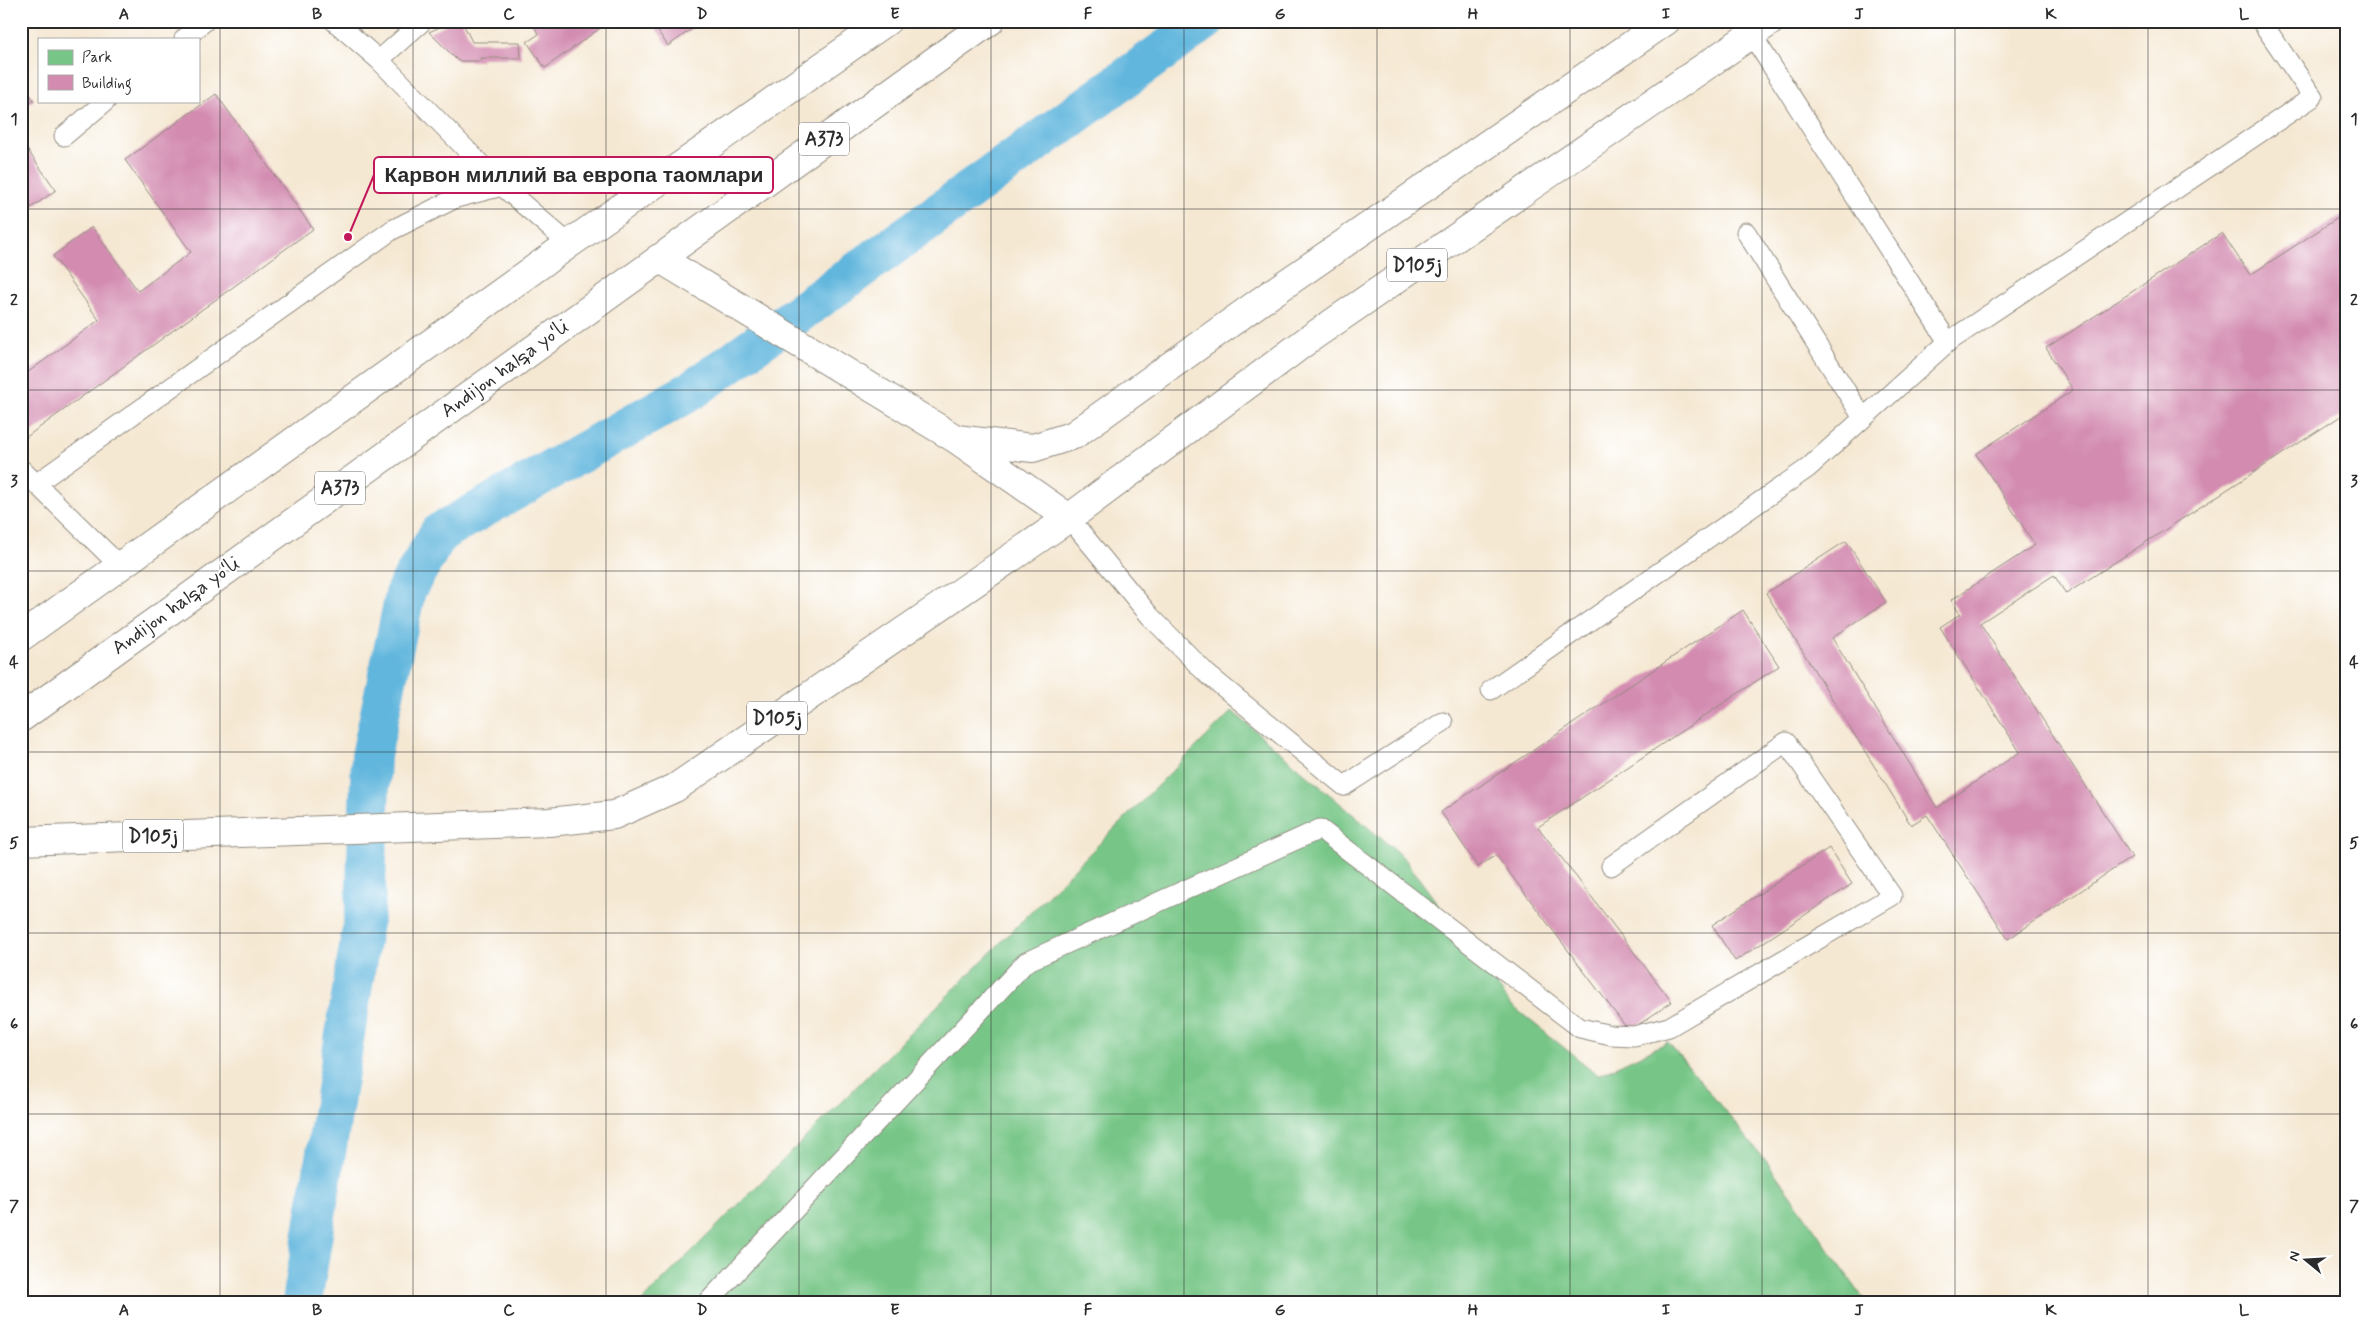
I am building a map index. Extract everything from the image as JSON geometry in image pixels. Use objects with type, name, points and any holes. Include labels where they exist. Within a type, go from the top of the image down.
[{"type":"highway","points":[[21,637],[569,244],[887,21]]},
{"type":"highway","name":"Andijon halqa yo‘li","points":[[21,718],[990,21]]},
{"type":"highway","name":"D105j","points":[[956,439],[1033,448],[1074,435],[1275,291],[1666,21]]},
{"type":"highway","name":"D105j","points":[[21,841],[549,822],[614,815],[675,788],[1068,518],[1309,339],[1756,26]]},
{"type":"highway","name":"D105j","points":[[659,258],[956,439],[1068,518]]},
{"type":"lane","points":[[185,38],[205,21]]},
{"type":"lane","points":[[334,21],[379,60],[502,186],[569,244]]},
{"type":"lane","points":[[379,60],[423,21]]},
{"type":"lane","points":[[1491,690],[1808,468],[1948,342],[2313,97],[2261,21]]},
{"type":"lane","points":[[1756,26],[1948,342]]},
{"type":"lane","points":[[64,136],[105,102]]},
{"type":"lane","points":[[38,483],[392,230],[456,198],[502,186]]},
{"type":"lane","points":[[1746,232],[1863,418]]},
{"type":"lane","points":[[21,469],[38,483],[121,567]]},
{"type":"lane","points":[[1068,518],[1150,616],[1206,672],[1344,786],[1443,722]]},
{"type":"lane","points":[[708,1302],[1026,962],[1320,829],[1580,1028],[1612,1035],[1634,1036],[1669,1026],[1892,896],[1786,742],[1611,866]]},
{"type":"green space","points":[[1232,711],[1405,859],[1511,1005],[1598,1075],[1668,1042],[1767,1162],[1866,1302],[641,1302]]},
{"type":"building","points":[[453,21],[462,21],[472,42],[520,42],[521,58],[480,58],[482,61],[458,61],[429,32]]},
{"type":"building","points":[[530,21],[610,21],[545,68],[527,42],[539,34]]},
{"type":"building","points":[[651,21],[703,21],[668,46]]},
{"type":"building","points":[[21,82],[34,100],[21,109]]},
{"type":"building","points":[[216,94],[313,229],[25,438],[21,433],[21,365],[27,373],[99,320],[53,256],[92,227],[138,291],[191,252],[125,160]]},
{"type":"building","points":[[21,141],[56,190],[21,215]]},
{"type":"building","points":[[2347,212],[2347,412],[2066,594],[2054,575],[1980,623],[2132,857],[2008,939],[1927,815],[1911,825],[1766,593],[1846,541],[1886,602],[1832,638],[1937,808],[2020,752],[1940,627],[1960,614],[1951,600],[2035,545],[1976,454],[2073,390],[2046,348],[2222,233],[2250,275]]},
{"type":"building","points":[[1743,610],[1779,666],[1538,827],[1672,1002],[1629,1031],[1496,855],[1478,867],[1441,812]]},
{"type":"building","points":[[1829,848],[1852,884],[1735,961],[1712,925]]},
{"type":"waterway","points":[[302,1302],[365,910],[371,756],[406,590],[439,533],[691,391],[1205,21]]},
{"type":"place","name":"Карвон миллий ва европа таомлари","points":[[348,237]]}]
